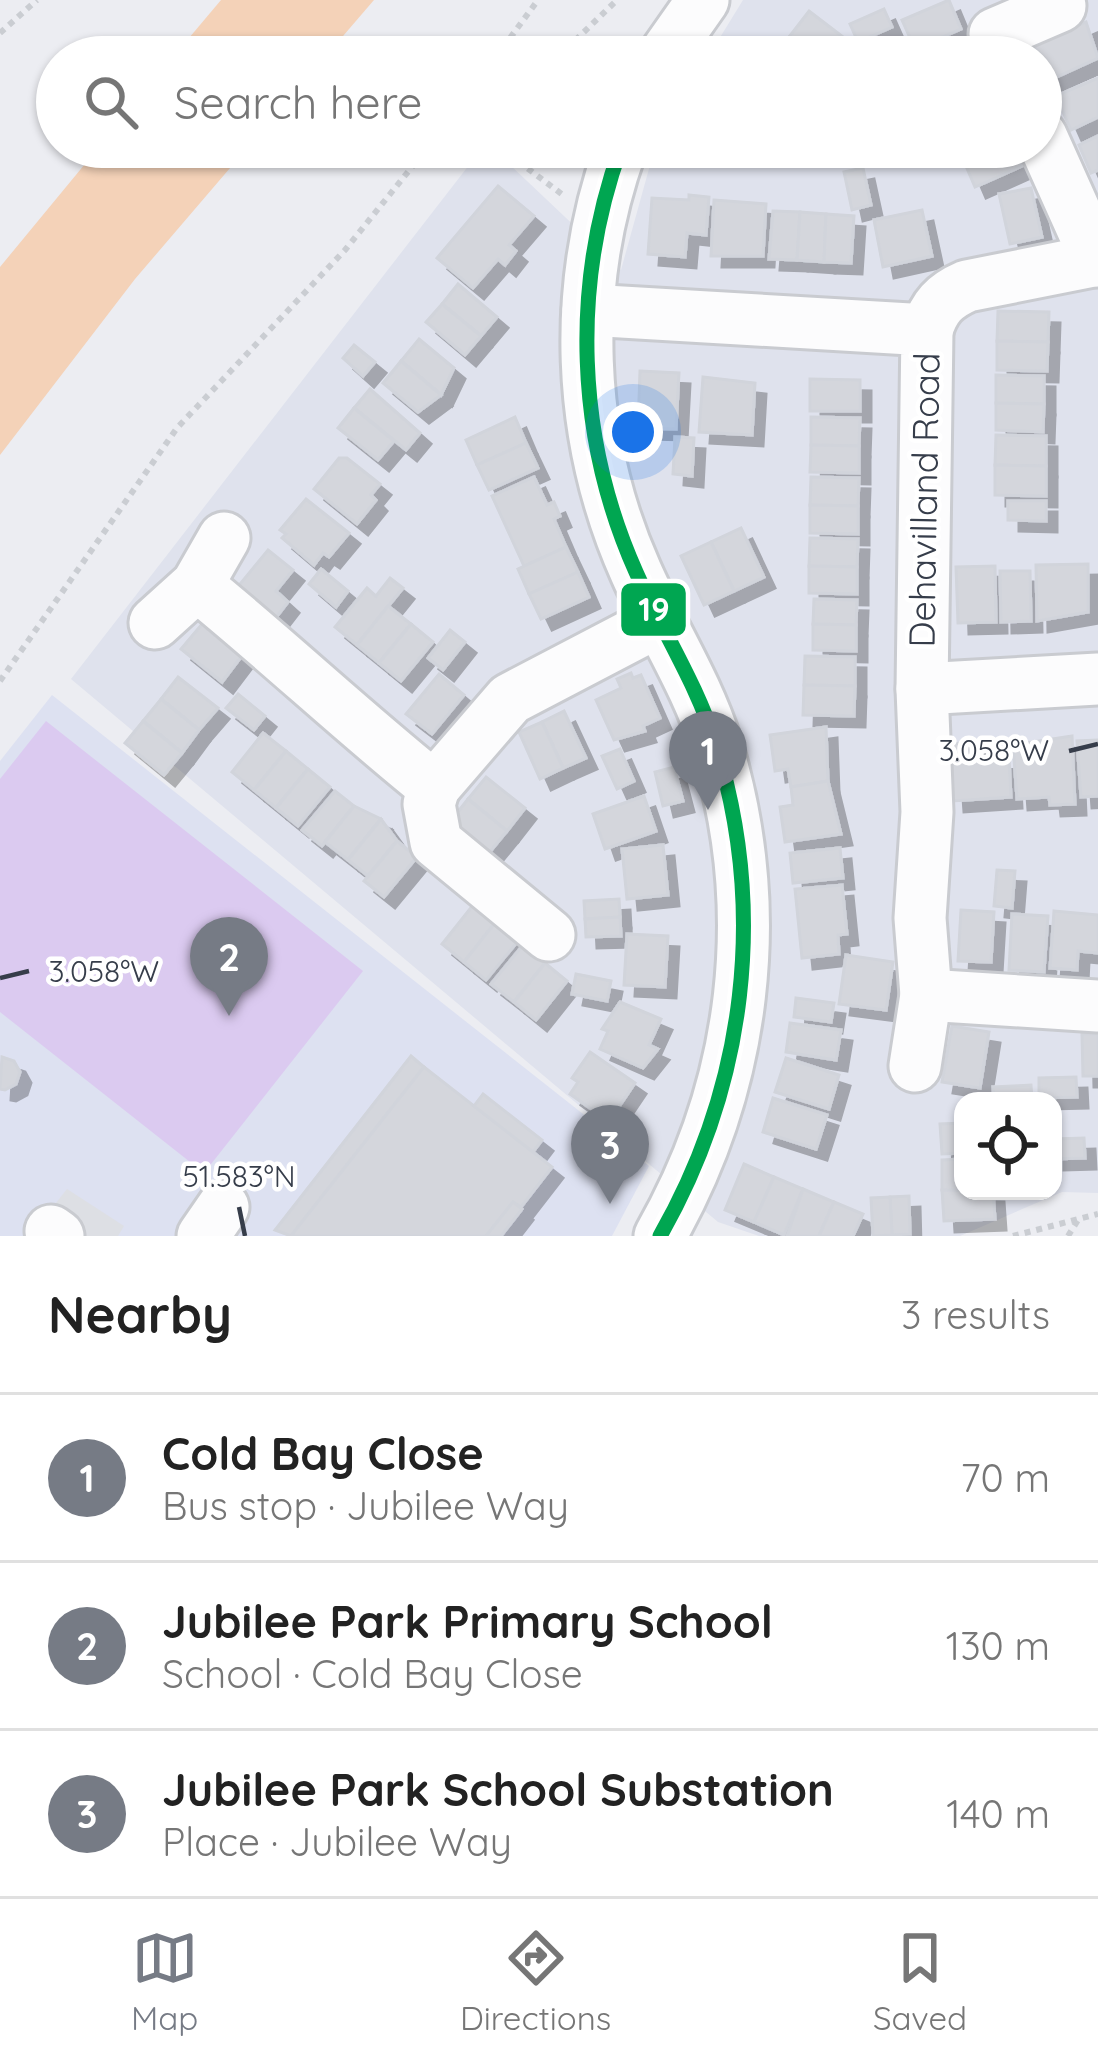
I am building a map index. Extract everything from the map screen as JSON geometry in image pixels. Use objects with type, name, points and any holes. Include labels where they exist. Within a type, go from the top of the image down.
[{"type":"street","points":[[679,36],[704,0]]},
{"type":"street","points":[[994,30],[1060,6]]},
{"type":"street","points":[[614,168],[598,221],[588,310],[591,418],[601,471],[636,574],[697,693],[729,793],[739,845],[744,950],[734,1037],[718,1106],[660,1236]]},
{"type":"street","points":[[927,330],[933,311],[948,294],[967,286],[1097,261],[1055,168]]},
{"type":"street","name":"Dehavilland Road","points":[[588,310],[927,330],[922,688],[1098,680]]},
{"type":"street","points":[[155,623],[197,586],[224,538]]},
{"type":"street","points":[[197,586],[267,642],[310,687],[434,787]]},
{"type":"street","points":[[549,935],[436,842],[429,804],[434,787],[510,699],[661,620]]},
{"type":"street","points":[[915,1066],[926,995],[920,918],[927,812],[919,732],[922,688]]},
{"type":"street","points":[[926,995],[1098,1006]]},
{"type":"path","points":[[0,33],[37,0]]},
{"type":"path","points":[[511,36],[538,0]]},
{"type":"path","points":[[580,36],[617,0]]},
{"type":"path","points":[[0,680],[177,428],[346,250],[411,168]]},
{"type":"path","points":[[527,168],[598,221]]},
{"type":"path","points":[[1013,1236],[1098,1214]]},
{"type":"path","points":[[1068,1236],[1078,1220]]},
{"type":"shaded area","points":[[221,0],[374,0],[343,36],[191,36]]},
{"type":"shaded area","points":[[743,0],[1098,0],[1098,1193],[1062,1192],[1062,1092],[954,1092],[954,1200],[1043,1200],[960,1236],[759,1236],[718,1222],[71,679],[467,168],[513,168],[621,270],[649,168],[1062,168],[1062,36],[721,36]]},
{"type":"shaded area","points":[[82,168],[230,168],[135,279],[0,455],[0,267]]},
{"type":"shaded area","points":[[52,695],[649,1166],[612,1236],[0,1236],[0,761]]},
{"type":"shaded area","points":[[46,721],[363,971],[204,1173],[0,1012],[0,779]]},
{"type":"shaded area","points":[[67,1189],[124,1226],[118,1236],[30,1236]]},
{"type":"building","points":[[949,0],[961,29],[945,36],[909,36],[902,20]]},
{"type":"building","points":[[884,9],[892,27],[872,36],[855,36],[850,24]]},
{"type":"building","points":[[809,11],[842,36],[790,36]]},
{"type":"building","points":[[1086,22],[1098,58],[1062,74],[1062,36],[1054,36]]},
{"type":"building","points":[[1098,78],[1098,117],[1071,130],[1062,110],[1062,93]]},
{"type":"building","points":[[1098,136],[1098,170],[1091,173],[1079,145]]},
{"type":"building","points":[[863,168],[871,205],[852,210],[844,172]]},
{"type":"building","points":[[967,168],[1018,168],[975,187]]},
{"type":"building","points":[[498,186],[534,216],[509,245],[516,251],[505,265],[498,259],[473,288],[437,258]]},
{"type":"building","points":[[1031,188],[1042,237],[1010,244],[999,194]]},
{"type":"building","points":[[689,195],[709,197],[706,235],[687,233],[685,257],[648,254],[652,198],[689,200]]},
{"type":"building","points":[[714,200],[766,204],[763,256],[711,256]]},
{"type":"building","points":[[922,210],[932,256],[883,267],[874,220]]},
{"type":"building","points":[[773,211],[800,212],[797,260],[769,259]]},
{"type":"building","points":[[800,212],[826,214],[824,262],[797,260]]},
{"type":"building","points":[[826,214],[854,216],[851,263],[824,262]]},
{"type":"building","points":[[458,284],[497,317],[481,336],[442,304]]},
{"type":"building","points":[[442,304],[481,336],[465,355],[426,322]]},
{"type":"building","points":[[998,311],[1049,312],[1048,342],[997,341]]},
{"type":"building","points":[[419,339],[454,368],[441,395],[401,361]]},
{"type":"building","points":[[997,341],[1048,342],[1047,371],[997,370]]},
{"type":"building","points":[[354,345],[375,362],[363,376],[343,358]]},
{"type":"building","points":[[401,361],[441,395],[418,412],[383,383]]},
{"type":"building","points":[[640,371],[679,373],[676,429],[638,428]]},
{"type":"building","points":[[996,375],[1044,376],[1044,404],[996,403]]},
{"type":"building","points":[[703,377],[755,383],[752,435],[699,432]]},
{"type":"building","points":[[810,379],[860,380],[860,411],[810,411]]},
{"type":"building","points":[[370,389],[420,433],[406,450],[354,408]]},
{"type":"building","points":[[996,403],[1044,404],[1043,432],[996,430]]},
{"type":"building","points":[[354,408],[394,441],[378,460],[338,428]]},
{"type":"building","points":[[515,417],[526,443],[477,465],[466,440]]},
{"type":"building","points":[[811,417],[860,418],[859,446],[811,445]]},
{"type":"building","points":[[996,435],[1046,436],[1046,466],[995,465]]},
{"type":"building","points":[[675,437],[694,438],[692,476],[673,474]]},
{"type":"building","points":[[526,443],[538,468],[489,490],[477,465]]},
{"type":"building","points":[[811,445],[859,446],[859,473],[810,472]]},
{"type":"building","points":[[339,458],[347,458],[380,484],[371,495],[376,500],[357,524],[314,489]]},
{"type":"building","points":[[995,465],[1046,466],[1046,496],[995,495]]},
{"type":"building","points":[[534,477],[547,505],[554,502],[560,516],[554,519],[566,547],[524,566],[492,496]]},
{"type":"building","points":[[811,477],[859,478],[858,506],[810,505]]},
{"type":"building","points":[[306,499],[349,533],[329,557],[323,553],[314,565],[282,538],[286,534],[280,530]]},
{"type":"building","points":[[1008,501],[1046,501],[1046,521],[1008,520]]},
{"type":"building","points":[[810,505],[858,506],[858,534],[810,533]]},
{"type":"building","points":[[741,528],[764,577],[734,591],[711,542]]},
{"type":"building","points":[[810,538],[858,539],[857,567],[809,566]]},
{"type":"building","points":[[711,542],[734,591],[704,605],[681,556]]},
{"type":"building","points":[[566,547],[578,572],[529,594],[518,569]]},
{"type":"building","points":[[268,550],[293,570],[276,591],[288,602],[274,620],[236,589]]},
{"type":"building","points":[[1088,564],[1088,612],[1037,621],[1036,565]]},
{"type":"building","points":[[809,566],[857,567],[857,594],[809,593]]},
{"type":"building","points":[[995,566],[996,622],[958,623],[956,567]]},
{"type":"building","points":[[321,569],[348,591],[336,607],[309,584]]},
{"type":"building","points":[[1000,571],[1030,571],[1031,621],[1001,622]]},
{"type":"building","points":[[578,572],[589,597],[541,619],[529,594]]},
{"type":"building","points":[[390,578],[403,588],[357,645],[335,627],[367,588],[376,596]]},
{"type":"building","points":[[814,599],[857,600],[856,625],[813,624]]},
{"type":"building","points":[[388,606],[411,624],[379,663],[357,645]]},
{"type":"building","points":[[202,624],[241,657],[222,682],[181,649]]},
{"type":"building","points":[[411,624],[433,642],[401,681],[379,663]]},
{"type":"building","points":[[813,624],[856,625],[856,651],[813,650]]},
{"type":"building","points":[[450,630],[465,642],[443,670],[428,658]]},
{"type":"building","points":[[805,656],[855,657],[855,686],[804,685]]},
{"type":"building","points":[[631,673],[633,678],[641,675],[660,718],[643,726],[645,731],[614,740],[596,700],[621,688],[617,679]]},
{"type":"building","points":[[439,674],[464,695],[432,734],[406,714]]},
{"type":"building","points":[[178,677],[218,708],[199,730],[161,699]]},
{"type":"building","points":[[804,685],[855,686],[854,716],[803,715]]},
{"type":"building","points":[[238,694],[265,716],[254,730],[226,708]]},
{"type":"building","points":[[161,699],[199,730],[182,753],[143,721]]},
{"type":"building","points":[[564,711],[586,758],[563,768],[542,722]]},
{"type":"building","points":[[143,721],[182,753],[164,775],[125,743]]},
{"type":"building","points":[[542,722],[563,768],[540,779],[519,732]]},
{"type":"building","points":[[826,727],[828,781],[791,787],[788,769],[775,771],[770,735]]},
{"type":"building","points":[[263,733],[286,751],[254,790],[232,772]]},
{"type":"building","points":[[1072,736],[1075,804],[1050,805],[1049,797],[1017,799],[1013,745]]},
{"type":"building","points":[[1098,740],[1098,796],[1081,797],[1077,741]]},
{"type":"building","points":[[976,742],[977,760],[1009,758],[1011,797],[953,801],[949,744]]},
{"type":"building","points":[[620,749],[634,781],[617,789],[602,756]]},
{"type":"building","points":[[286,751],[308,769],[276,808],[254,790]]},
{"type":"building","points":[[674,767],[683,801],[663,806],[655,772]]},
{"type":"building","points":[[308,769],[330,787],[298,826],[276,808]]},
{"type":"building","points":[[486,777],[525,808],[507,831],[468,799]]},
{"type":"building","points":[[828,781],[841,834],[785,842],[780,807],[793,805],[791,787]]},
{"type":"building","points":[[335,791],[354,806],[322,846],[302,830]]},
{"type":"building","points":[[644,796],[656,831],[605,849],[593,814]]},
{"type":"building","points":[[468,799],[507,831],[489,853],[450,822]]},
{"type":"building","points":[[354,806],[381,819],[348,860],[325,842]]},
{"type":"building","points":[[381,819],[397,841],[368,876],[348,860]]},
{"type":"building","points":[[397,841],[417,857],[384,897],[364,881]]},
{"type":"building","points":[[663,845],[668,895],[627,899],[622,849]]},
{"type":"building","points":[[840,848],[843,878],[793,883],[790,853]]},
{"type":"building","points":[[997,870],[1015,871],[1012,908],[994,906]]},
{"type":"building","points":[[842,885],[847,934],[838,935],[839,954],[802,958],[795,889]]},
{"type":"building","points":[[619,899],[620,917],[585,919],[584,901]]},
{"type":"building","points":[[473,905],[495,923],[464,962],[442,944]]},
{"type":"building","points":[[961,910],[994,912],[991,962],[958,961]]},
{"type":"building","points":[[1054,911],[1098,915],[1098,953],[1078,951],[1077,970],[1050,968]]},
{"type":"building","points":[[1012,914],[1048,916],[1044,972],[1009,970]]},
{"type":"building","points":[[620,917],[621,936],[586,937],[585,919]]},
{"type":"building","points":[[495,923],[518,941],[486,980],[464,962]]},
{"type":"building","points":[[627,934],[668,936],[665,987],[624,985]]},
{"type":"building","points":[[523,945],[545,963],[514,1002],[491,984]]},
{"type":"building","points":[[846,955],[893,962],[886,1010],[839,1004]]},
{"type":"building","points":[[545,963],[567,981],[536,1020],[514,1002]]},
{"type":"building","points":[[576,974],[611,981],[607,1001],[572,994]]},
{"type":"building","points":[[796,998],[834,1003],[831,1022],[794,1017]]},
{"type":"building","points":[[620,1002],[661,1019],[649,1045],[658,1049],[643,1068],[600,1049],[608,1031],[602,1029]]},
{"type":"building","points":[[790,1023],[841,1030],[836,1060],[786,1052]]},
{"type":"building","points":[[952,1026],[989,1032],[980,1088],[942,1082]]},
{"type":"building","points":[[1082,1034],[1098,1034],[1098,1076],[1083,1076]]},
{"type":"building","points":[[590,1052],[635,1083],[612,1117],[604,1118],[570,1094],[578,1082],[572,1078]]},
{"type":"building","points":[[411,1056],[424,1067],[291,1236],[275,1230]]},
{"type":"building","points":[[2,1057],[14,1061],[20,1072],[16,1084],[5,1090],[0,1089]]},
{"type":"building","points":[[786,1058],[839,1075],[829,1109],[775,1092]]},
{"type":"building","points":[[424,1067],[552,1167],[521,1207],[513,1202],[486,1236],[291,1236]]},
{"type":"building","points":[[1076,1077],[1077,1097],[1039,1092],[1039,1078]]},
{"type":"building","points":[[1031,1085],[1031,1092],[993,1092],[993,1087]]},
{"type":"building","points":[[483,1094],[542,1140],[533,1152],[474,1106]]},
{"type":"building","points":[[773,1098],[827,1115],[816,1149],[763,1132]]},
{"type":"building","points":[[954,1123],[954,1153],[942,1154],[940,1124]]},
{"type":"building","points":[[1084,1138],[1085,1158],[1062,1159],[1062,1139]]},
{"type":"building","points":[[954,1159],[954,1190],[942,1190],[942,1160]]},
{"type":"building","points":[[744,1164],[774,1177],[754,1222],[725,1210]]},
{"type":"building","points":[[774,1177],[803,1189],[784,1235],[754,1222]]},
{"type":"building","points":[[803,1189],[834,1202],[819,1236],[787,1236]]},
{"type":"building","points":[[942,1190],[954,1190],[954,1200],[994,1200],[995,1219],[944,1221]]},
{"type":"building","points":[[909,1196],[910,1234],[892,1235],[890,1197]]},
{"type":"building","points":[[890,1197],[892,1235],[873,1236],[871,1198]]},
{"type":"building","points":[[513,1202],[522,1209],[501,1236],[486,1236]]},
{"type":"building","points":[[834,1202],[863,1214],[853,1236],[819,1236]]},
{"type":"transit line","name":"19","points":[[615,168],[594,253],[588,307],[587,361],[601,468],[636,572],[716,745],[741,871],[739,996],[729,1058],[712,1119],[660,1236]]},
{"type":"place","name":"Cold Bay Close","points":[[708,810]]},
{"type":"place","name":"Jubilee Park Primary School","points":[[229,1016]]},
{"type":"place","name":"Jubilee Park School Substation","points":[[610,1204]]}]
